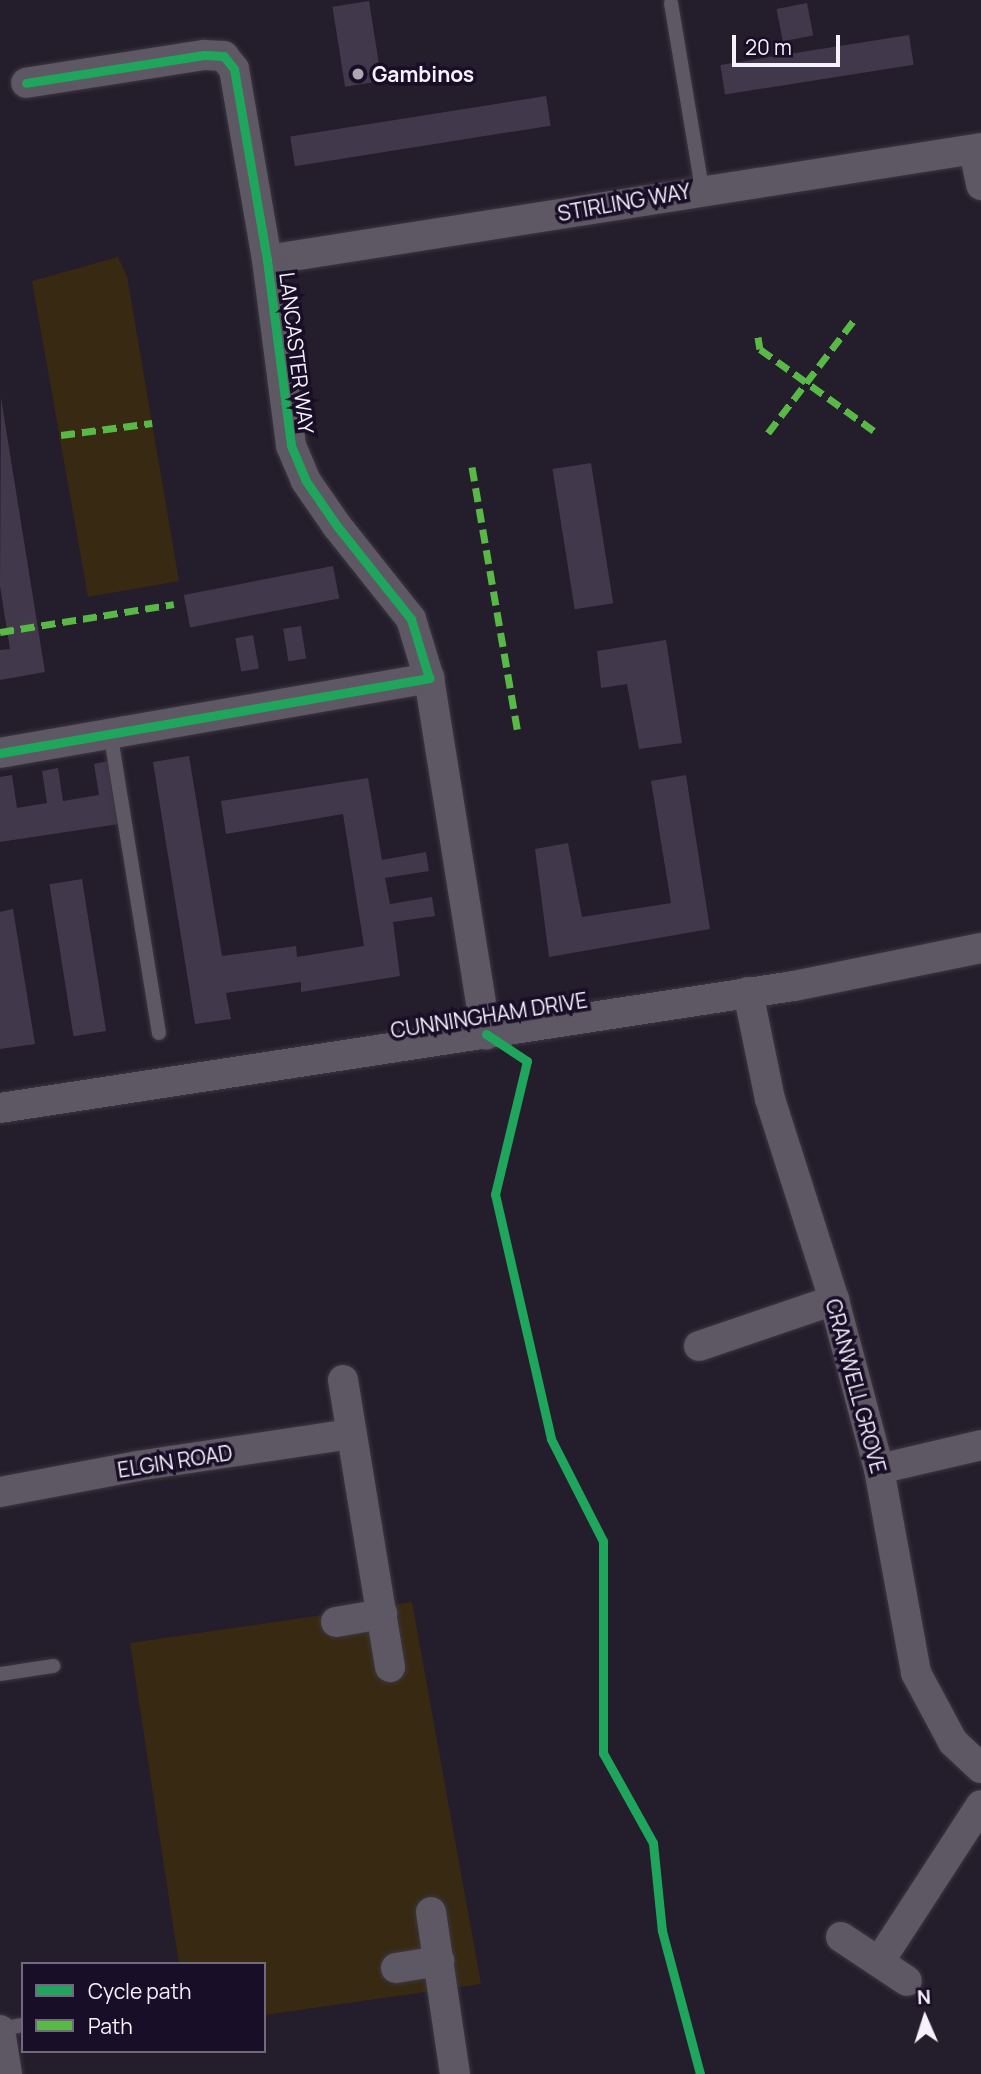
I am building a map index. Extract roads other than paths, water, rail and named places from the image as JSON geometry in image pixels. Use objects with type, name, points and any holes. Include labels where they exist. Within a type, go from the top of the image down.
[{"type":"street","name":"LANCASTER WAY","points":[[26,83],[204,55],[224,56],[234,69],[267,260],[291,445],[306,481],[329,515],[411,619],[429,678],[486,1034]]},
{"type":"street","name":"STIRLING WAY","points":[[267,260],[702,188],[978,149]]},
{"type":"street","points":[[978,149],[981,185]]},
{"type":"street","points":[[0,752],[429,678]]},
{"type":"street","name":"CUNNINGHAM DRIVE","points":[[0,1108],[748,992],[981,948]]},
{"type":"street","name":"CRANWELL GROVE","points":[[748,992],[769,1099],[834,1300],[879,1469],[916,1672],[953,1742],[981,1768]]},
{"type":"street","points":[[699,1346],[834,1300]]},
{"type":"street","points":[[343,1380],[390,1667]]},
{"type":"street","name":"ELGIN ROAD","points":[[0,1492],[137,1466],[352,1434]]},
{"type":"street","points":[[879,1469],[981,1445]]},
{"type":"street","points":[[336,1622],[382,1614]]},
{"type":"street","points":[[879,1962],[981,1805]]},
{"type":"street","points":[[432,1912],[455,2074]]},
{"type":"street","points":[[841,1937],[908,1981]]},
{"type":"street","points":[[396,1968],[439,1961]]},
{"type":"street","points":[[0,2030],[7,2074]]},
{"type":"lane","points":[[671,3],[702,188]]},
{"type":"lane","points":[[110,732],[159,1033]]},
{"type":"lane","points":[[0,1674],[53,1666]]},
{"type":"lane","points":[[0,2030],[21,2025]]},
{"type":"place","name":"Gambinos","points":[[358,74]]}]
